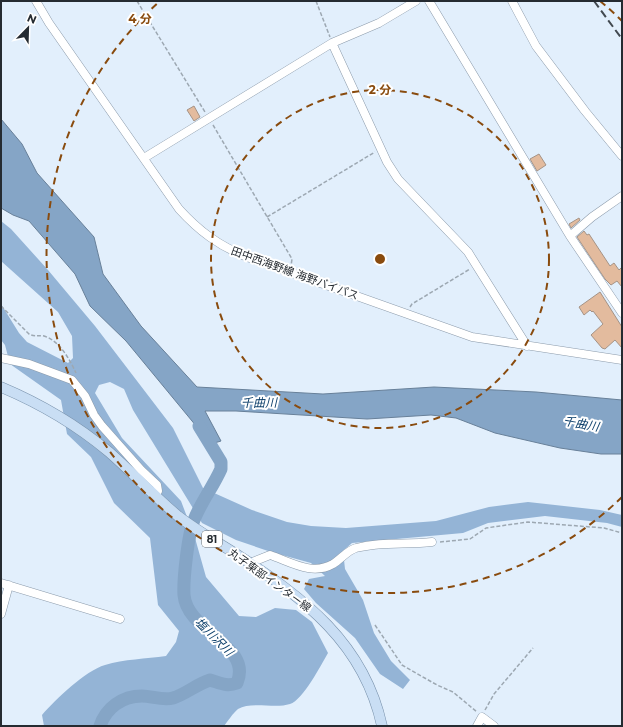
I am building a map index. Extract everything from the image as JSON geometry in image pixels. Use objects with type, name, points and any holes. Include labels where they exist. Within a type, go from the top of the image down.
[{"type":"main road","name":"丸子東部インター線","points":[[1,387],[42,408],[94,440],[180,517],[250,564],[307,607],[332,630],[349,649],[372,690],[382,726]]},
{"type":"street","name":"田中西海野線 海野バイパス","points":[[36,1],[49,23],[179,209],[195,227],[229,250],[405,314],[472,336],[622,360]]},
{"type":"street","points":[[144,158],[208,117],[332,43],[379,23],[416,1]]},
{"type":"street","points":[[429,1],[570,236],[622,313]]},
{"type":"street","points":[[512,1],[536,46],[585,111],[622,156]]},
{"type":"street","points":[[332,43],[381,149],[398,179],[450,232],[478,264],[527,346]]},
{"type":"street","points":[[570,236],[592,217],[622,196]]},
{"type":"street","points":[[1,358],[29,364],[72,380],[85,396],[94,415],[102,426],[141,470],[157,484],[158,491],[155,496]]},
{"type":"street","points":[[250,564],[270,555],[313,570],[325,568],[335,563],[354,548],[381,544],[432,542]]},
{"type":"street","points":[[1,614],[5,584],[120,619]]},
{"type":"street","points":[[477,726],[482,717],[494,726]]},
{"type":"path","points":[[137,1],[292,259],[291,272]]},
{"type":"path","points":[[316,1],[332,43]]},
{"type":"path","points":[[267,217],[381,149]]},
{"type":"path","points":[[405,314],[412,304],[478,264]]},
{"type":"path","points":[[1,306],[29,334],[33,336],[46,337],[65,353],[76,374]]},
{"type":"path","points":[[432,542],[470,538],[486,528],[528,522],[604,528],[622,533]]},
{"type":"path","points":[[375,625],[402,665],[437,685],[453,692],[482,717],[494,694],[533,648]]},
{"type":"shaded area","points":[[1,221],[11,229],[48,270],[95,326],[173,428],[203,488],[252,510],[287,522],[311,526],[346,528],[436,521],[489,507],[528,502],[600,510],[622,515],[622,527],[607,523],[545,516],[488,523],[463,533],[352,543],[343,551],[345,569],[363,600],[374,633],[391,661],[410,680],[403,689],[380,674],[355,638],[316,603],[304,589],[309,579],[325,576],[311,563],[271,552],[236,540],[202,523],[133,410],[124,389],[110,382],[99,385],[95,393],[122,438],[181,501],[195,538],[206,577],[239,616],[256,617],[275,608],[296,610],[312,622],[328,653],[311,682],[295,701],[290,704],[277,706],[256,705],[243,707],[238,709],[232,715],[224,726],[44,726],[42,715],[55,701],[80,679],[97,668],[112,663],[166,656],[176,642],[179,631],[158,605],[150,538],[114,503],[91,457],[67,434],[61,400],[10,364],[5,345],[1,340],[1,304],[19,333],[27,342],[68,363],[73,358],[72,336],[58,312],[1,261]]},
{"type":"water","name":"千曲川","points":[[1,119],[22,144],[37,173],[94,237],[103,274],[141,326],[197,387],[323,394],[434,387],[536,392],[622,400],[622,454],[601,454],[560,448],[495,433],[456,418],[431,415],[367,419],[236,411],[205,411],[221,441],[211,444],[126,341],[90,306],[75,274],[29,221],[13,215],[1,208]]},
{"type":"building","points":[[194,106],[200,117],[194,121],[187,110]]},
{"type":"building","points":[[539,154],[546,165],[537,171],[530,159]]},
{"type":"building","points":[[579,218],[580,220],[571,228],[569,224]]},
{"type":"building","points":[[584,231],[587,235],[589,234],[610,266],[614,263],[619,270],[622,267],[622,287],[617,281],[611,285],[605,279],[577,237]]},
{"type":"building","points":[[600,292],[622,327],[622,348],[615,340],[605,349],[602,348],[591,335],[603,324],[593,311],[592,312],[590,310],[584,315],[579,307]]},
{"type":"waterway","name":"塩川沢川","points":[[100,726],[106,714],[116,704],[128,698],[142,696],[169,699],[210,680],[227,685],[237,683],[239,670],[236,658],[228,648],[196,619],[188,608],[184,595],[186,557],[194,520],[221,469],[221,462],[199,426]]},
{"type":"railway","points":[[594,1],[622,39]]}]
